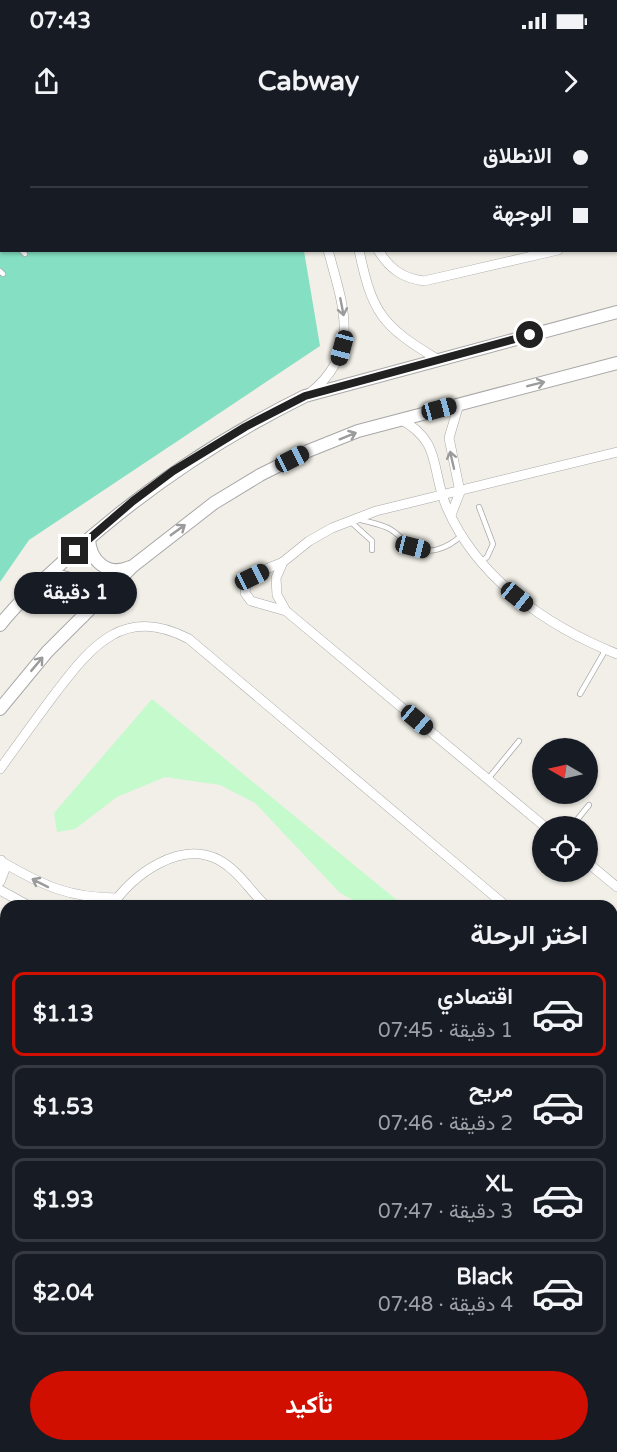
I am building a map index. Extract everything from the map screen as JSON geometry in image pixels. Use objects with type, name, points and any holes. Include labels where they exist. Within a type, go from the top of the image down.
[{"type":"street","points":[[305,396],[330,374],[339,360],[345,336],[344,310],[329,252]]},
{"type":"street","points":[[360,252],[373,304],[385,322],[400,337],[437,359]]},
{"type":"street","points":[[380,252],[395,271],[408,279],[424,281],[549,252]]},
{"type":"street","points":[[0,625],[12,610],[89,539],[173,471],[251,423],[305,396],[617,312]]},
{"type":"street","points":[[599,317],[612,320],[617,324]]},
{"type":"street","points":[[0,710],[47,651],[133,566],[214,503],[260,475],[308,451],[400,419],[617,363]]},
{"type":"street","points":[[451,515],[460,492],[449,438],[459,404]]},
{"type":"street","points":[[400,419],[414,427],[430,444],[443,496],[451,515],[481,562],[504,586],[530,607],[617,654]]},
{"type":"street","points":[[286,610],[251,601],[245,593],[245,585],[252,577],[283,562],[309,542],[351,519],[617,452]]},
{"type":"street","points":[[89,539],[89,550],[102,567],[113,570],[133,566]]},
{"type":"street","points":[[283,562],[276,578],[277,595],[286,610],[532,816]]},
{"type":"street","points":[[48,576],[67,577],[81,588],[85,606],[83,616]]},
{"type":"street","points":[[0,769],[85,655],[106,638],[126,628],[148,625],[170,629],[189,639],[499,900]]},
{"type":"street","points":[[116,900],[154,866],[174,856],[196,854],[218,860],[236,873],[261,900]]},
{"type":"street","points":[[0,882],[5,875],[2,861]]},
{"type":"street","points":[[2,861],[45,886],[68,894],[103,900]]},
{"type":"street","points":[[598,871],[617,887]]},
{"type":"street","points":[[0,891],[17,900]]},
{"type":"lane","points":[[479,507],[493,544],[487,557],[481,562]]},
{"type":"lane","points":[[351,519],[389,528],[413,547],[427,551],[452,544],[462,535]]},
{"type":"lane","points":[[351,519],[372,541],[372,549]]},
{"type":"lane","points":[[580,694],[606,649]]},
{"type":"lane","points":[[488,779],[519,741]]},
{"type":"lane","points":[[580,816],[589,805]]},
{"type":"green space","points":[[0,252],[304,252],[320,346],[29,540],[0,582]]},
{"type":"green space","points":[[152,699],[397,900],[353,900],[340,893],[255,803],[220,785],[165,777],[117,797],[75,829],[57,832],[54,813]]},
{"type":"route","points":[[75,551],[133,501],[173,471],[260,418],[305,396],[530,335]]}]
